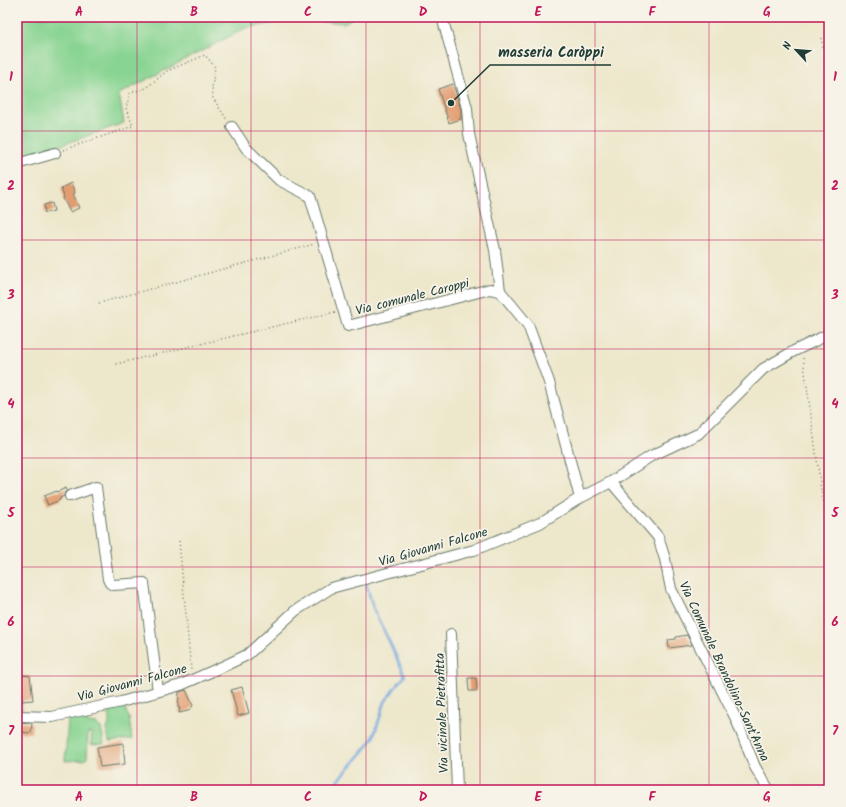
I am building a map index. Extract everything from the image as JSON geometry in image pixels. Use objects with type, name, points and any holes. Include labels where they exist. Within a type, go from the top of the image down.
[{"type":"street","points":[[442,17],[466,108],[469,134],[495,250],[500,291],[528,325],[549,382],[580,498]]},
{"type":"street","name":"Via comunale Caroppi","points":[[232,127],[246,148],[279,180],[310,196],[348,326],[490,289],[500,291]]},
{"type":"street","points":[[17,164],[55,153]]},
{"type":"street","name":"Via Giovanni Falcone","points":[[17,716],[52,717],[121,702],[181,685],[247,654],[295,610],[331,588],[474,550],[540,523],[580,498],[611,482],[651,456],[698,434],[763,369],[829,334]]},
{"type":"street","name":"Via Comunale Brandolino-Sant'Anna","points":[[611,482],[658,537],[665,559],[671,589],[736,720],[755,768],[769,790]]},
{"type":"street","points":[[70,496],[96,487],[108,579],[110,583],[113,585],[144,583],[158,691]]},
{"type":"street","name":"Via vicinale Pietrafitta","points":[[450,634],[457,790]]},
{"type":"path","points":[[820,38],[829,73]]},
{"type":"path","points":[[55,153],[133,126],[126,108],[130,93],[146,88],[168,71],[205,55],[215,67],[212,87],[213,98],[232,127]]},
{"type":"path","points":[[99,303],[323,242]]},
{"type":"path","points":[[116,364],[343,310]]},
{"type":"path","points":[[801,348],[823,504],[829,504]]},
{"type":"path","points":[[179,541],[192,680]]},
{"type":"green space","points":[[17,17],[353,17],[345,23],[295,20],[246,28],[119,94],[124,123],[22,159],[17,153]]},
{"type":"green space","points":[[17,667],[21,692],[22,713],[17,713]]},
{"type":"green space","points":[[124,706],[129,718],[132,739],[109,742],[107,729],[109,724],[109,713],[113,709]]},
{"type":"green space","points":[[85,715],[88,723],[97,724],[101,728],[104,744],[91,744],[92,733],[88,733],[87,758],[84,760],[65,761],[68,719]]},
{"type":"building","points":[[453,84],[461,109],[461,119],[449,123],[438,89]]},
{"type":"building","points":[[71,183],[75,193],[73,194],[79,208],[70,212],[63,198],[61,188]]},
{"type":"building","points":[[52,203],[54,211],[45,213],[44,205]]},
{"type":"building","points":[[66,488],[67,491],[65,492],[64,496],[60,498],[60,500],[48,505],[44,496]]},
{"type":"building","points":[[687,635],[692,645],[669,648],[668,640]]},
{"type":"building","points":[[446,673],[446,684],[438,685],[437,674]]},
{"type":"building","points":[[20,675],[30,676],[33,700],[22,701],[19,681],[21,680]]},
{"type":"building","points":[[468,678],[476,678],[477,691],[469,691]]},
{"type":"building","points":[[242,687],[249,713],[238,716],[231,690]]},
{"type":"building","points":[[186,690],[193,706],[188,711],[179,713],[179,692]]},
{"type":"building","points":[[17,722],[32,723],[31,733],[17,732]]},
{"type":"building","points":[[123,743],[125,764],[100,767],[97,747]]},
{"type":"waterway","points":[[330,790],[373,738],[385,702],[405,676],[373,608],[366,583]]},
{"type":"place","name":"masseria Caròppi","points":[[451,103]]}]
